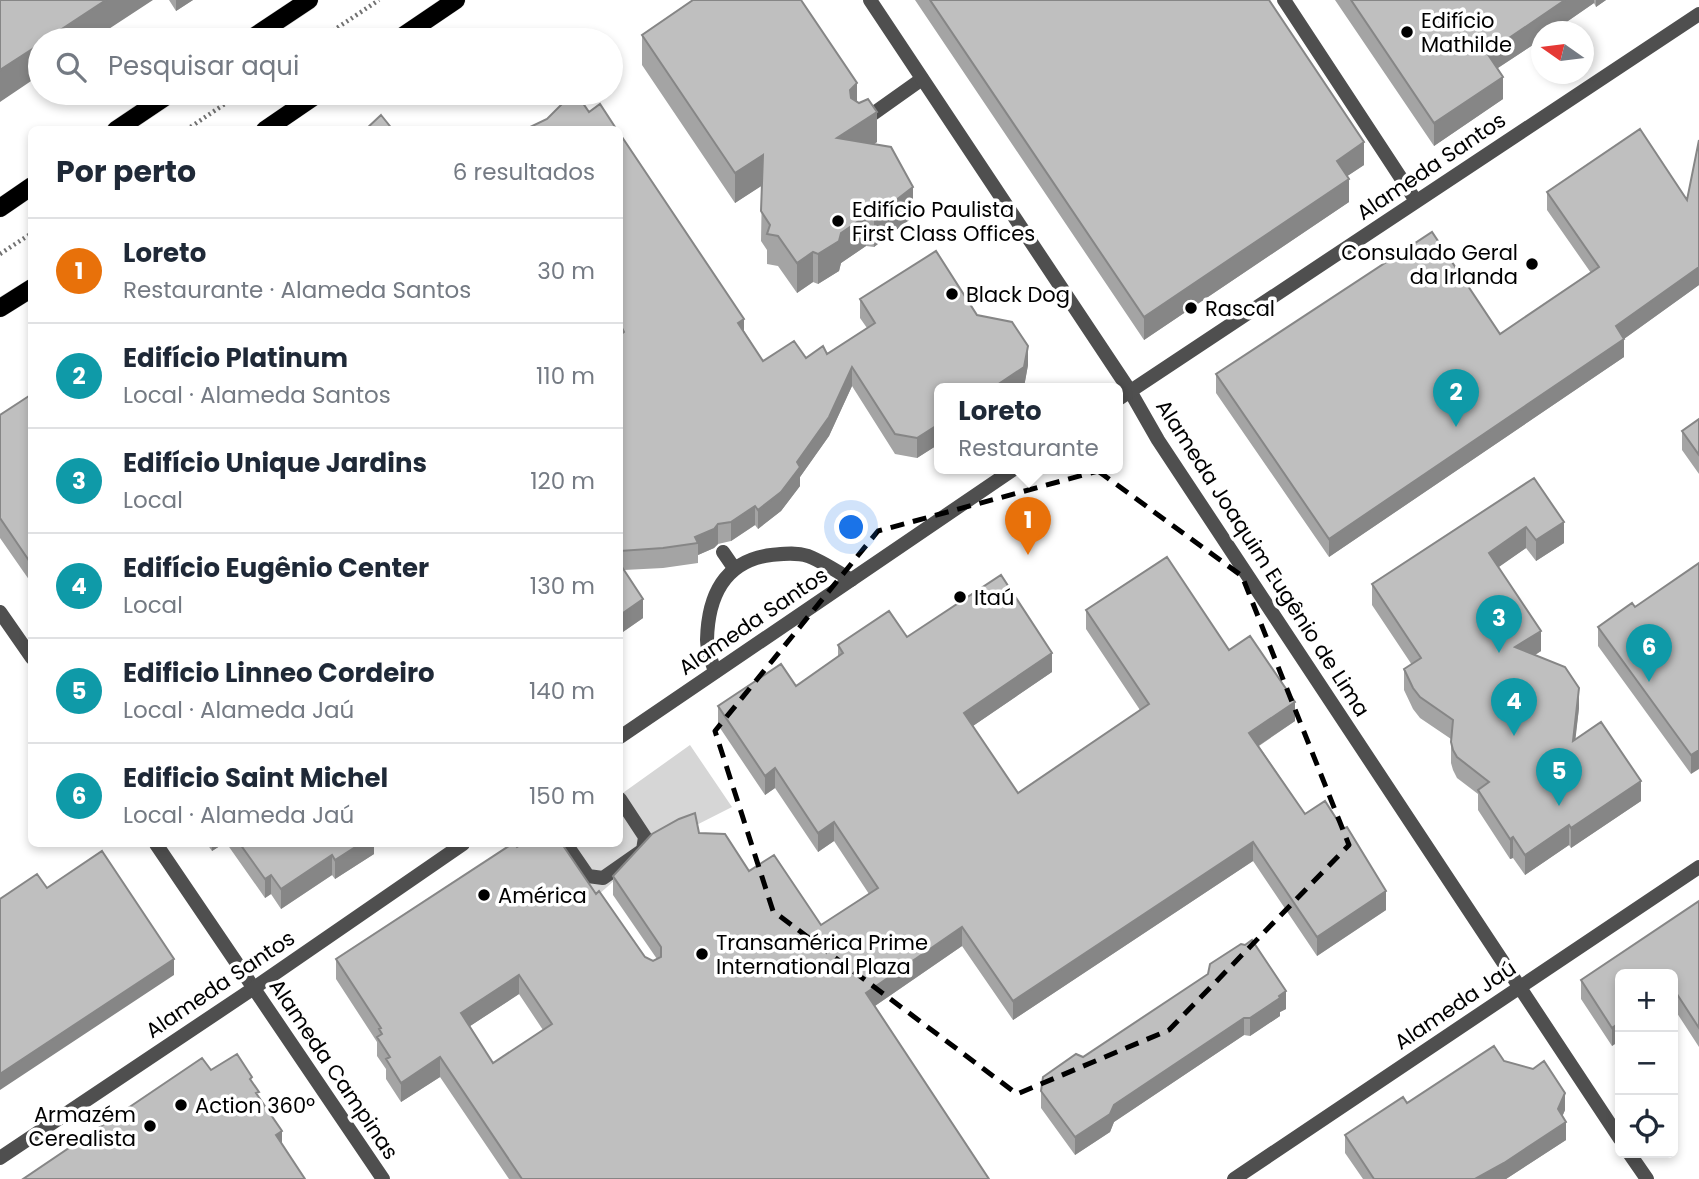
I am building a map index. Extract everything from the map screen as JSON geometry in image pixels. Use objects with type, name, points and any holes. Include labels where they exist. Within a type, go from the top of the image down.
[{"type":"main road","points":[[267,28],[309,0]]},
{"type":"main road","points":[[415,28],[456,0]]},
{"type":"main road","points":[[122,126],[153,105]]},
{"type":"main road","points":[[271,126],[302,105]]},
{"type":"main road","points":[[0,208],[28,189]]},
{"type":"main road","points":[[0,308],[28,290]]},
{"type":"street","name":"Alameda Joaquim Eugênio de Lima","points":[[870,0],[1130,391],[1158,440],[1615,1131]]},
{"type":"street","points":[[1284,0],[1416,201]]},
{"type":"street","name":"Alameda Santos","points":[[1123,396],[1698,18]]},
{"type":"street","points":[[859,123],[922,79]]},
{"type":"street","name":"Alameda Santos","points":[[623,735],[1007,474]]},
{"type":"street","points":[[723,552],[734,568]]},
{"type":"street","points":[[715,672],[706,643],[712,604],[722,579],[734,568],[756,557],[791,553],[816,560],[851,580]]},
{"type":"street","points":[[0,612],[28,653]]},
{"type":"street","points":[[588,876],[603,878],[643,850],[645,837],[623,804]]},
{"type":"street","name":"Alameda Campinas","points":[[158,847],[383,1179]]},
{"type":"street","name":"Alameda Santos","points":[[0,1158],[459,847]]},
{"type":"street","points":[[568,847],[603,897]]},
{"type":"street","name":"Alameda Jaú","points":[[1234,1179],[1699,867]]},
{"type":"street","points":[[1632,1158],[1647,1179]]},
{"type":"path","points":[[337,28],[379,0]]},
{"type":"path","points":[[192,126],[223,105]]},
{"type":"path","points":[[0,254],[28,236]]},
{"type":"highlighted area","points":[[1098,471],[1242,576],[1349,845],[1169,1030],[1017,1094],[773,911],[715,731],[878,531]]},
{"type":"shaded area","points":[[690,745],[732,807],[651,848],[589,903],[552,847],[623,847],[623,793]]},
{"type":"building","points":[[0,0],[106,0],[63,28],[28,28],[28,52],[0,70]]},
{"type":"building","points":[[693,0],[801,0],[857,83],[850,90],[851,98],[859,103],[868,99],[877,112],[837,138],[891,147],[913,187],[874,217],[866,216],[841,233],[839,241],[818,254],[813,252],[797,263],[778,236],[767,234],[770,225],[761,211],[763,155],[735,173],[642,35]]},
{"type":"building","points":[[930,0],[1269,0],[1364,142],[1337,161],[1349,179],[1144,317]]},
{"type":"building","points":[[1351,0],[1565,0],[1487,53],[1503,77],[1434,123]]},
{"type":"building","points":[[561,105],[584,105],[589,112],[601,105],[614,126],[532,126],[547,119]]},
{"type":"building","points":[[381,115],[390,126],[369,126]]},
{"type":"building","points":[[1640,129],[1687,200],[1699,140],[1699,267],[1616,326],[1624,339],[1329,539],[1216,374],[1432,232],[1500,334],[1599,267],[1547,192]]},
{"type":"building","points":[[623,138],[744,319],[738,323],[763,361],[794,341],[806,358],[823,346],[827,354],[875,323],[860,299],[936,251],[977,315],[1012,322],[1028,346],[1024,367],[1000,383],[934,383],[934,427],[917,438],[895,434],[852,367],[829,417],[797,462],[800,467],[781,492],[758,510],[755,506],[731,522],[718,524],[714,529],[695,537],[698,543],[623,551]]},
{"type":"building","points":[[28,397],[28,559],[0,518],[0,415]]},
{"type":"building","points":[[1699,419],[1699,455],[1682,431]]},
{"type":"building","points":[[1534,478],[1564,522],[1536,540],[1526,527],[1489,553],[1541,631],[1515,647],[1565,667],[1579,688],[1573,741],[1601,722],[1641,781],[1525,855],[1513,837],[1510,839],[1478,790],[1489,782],[1457,757],[1453,750],[1453,720],[1420,697],[1413,688],[1404,669],[1421,658],[1372,584]]},
{"type":"building","points":[[1167,557],[1229,650],[1250,636],[1295,702],[1249,733],[1305,814],[1325,801],[1343,829],[1347,827],[1386,891],[1317,937],[1253,842],[1013,1001],[962,927],[866,993],[989,1179],[522,1179],[440,1057],[401,1083],[386,1059],[390,1057],[377,1037],[382,1034],[379,1029],[381,1028],[336,959],[507,847],[564,847],[596,894],[599,891],[645,957],[653,961],[661,957],[661,947],[613,876],[652,834],[695,813],[699,833],[725,834],[749,871],[774,855],[821,925],[878,888],[834,822],[818,833],[775,768],[765,776],[718,706],[781,664],[796,686],[843,653],[838,645],[889,611],[907,637],[1001,575],[1052,653],[964,713],[1018,793],[1149,704],[1086,610]],"holes":[[[519,975],[552,1024],[493,1063],[461,1013]]]},
{"type":"building","points":[[1699,563],[1699,750],[1691,755],[1598,627],[1632,603],[1635,607]]},
{"type":"building","points":[[623,569],[643,599],[623,613]]},
{"type":"building","points":[[242,847],[355,847],[335,860],[332,855],[281,889],[271,875],[265,879]]},
{"type":"building","points":[[102,851],[174,959],[0,1074],[0,899],[37,874],[47,888]]},
{"type":"building","points":[[1699,901],[1699,1028],[1678,996],[1678,969],[1615,969],[1615,1026],[1612,1028],[1581,980]]},
{"type":"building","points":[[1252,940],[1286,991],[1280,998],[1250,1018],[1244,1018],[1114,1105],[1110,1114],[1075,1137],[1041,1091],[1043,1077],[1076,1054],[1083,1057],[1208,974],[1210,964]]},
{"type":"building","points":[[1494,1046],[1504,1061],[1533,1069],[1544,1061],[1565,1093],[1558,1109],[1566,1122],[1475,1179],[1374,1179],[1345,1135],[1403,1097],[1407,1103]]},
{"type":"building","points":[[237,1054],[252,1077],[250,1079],[259,1092],[256,1093],[282,1131],[276,1135],[305,1179],[23,1179],[202,1058],[211,1070]]},
{"type":"place","name":"Edifício Mathilde","points":[[1407,32]]},
{"type":"place","name":"Edifício Paulista First Class Offices","points":[[838,221]]},
{"type":"place","name":"Consulado Geral da Irlanda","points":[[1532,264]]},
{"type":"place","name":"Black Dog","points":[[952,294]]},
{"type":"place","name":"Rascal","points":[[1191,308]]},
{"type":"place","name":"Edifício Platinum","points":[[1456,427]]},
{"type":"place","name":"Loreto","points":[[1028,555]]},
{"type":"place","name":"Itaú","points":[[960,597]]},
{"type":"place","name":"Edifício Unique Jardins","points":[[1499,653]]},
{"type":"place","name":"Edificio Saint Michel","points":[[1649,682]]},
{"type":"place","name":"Edifício Eugênio Center","points":[[1514,736]]},
{"type":"place","name":"Edificio Linneo Cordeiro","points":[[1559,806]]},
{"type":"place","name":"América","points":[[484,895]]},
{"type":"place","name":"Transamérica Prime International Plaza","points":[[702,954]]},
{"type":"place","name":"Action 360º","points":[[181,1105]]},
{"type":"place","name":"Armazém Cerealista","points":[[150,1126]]}]
